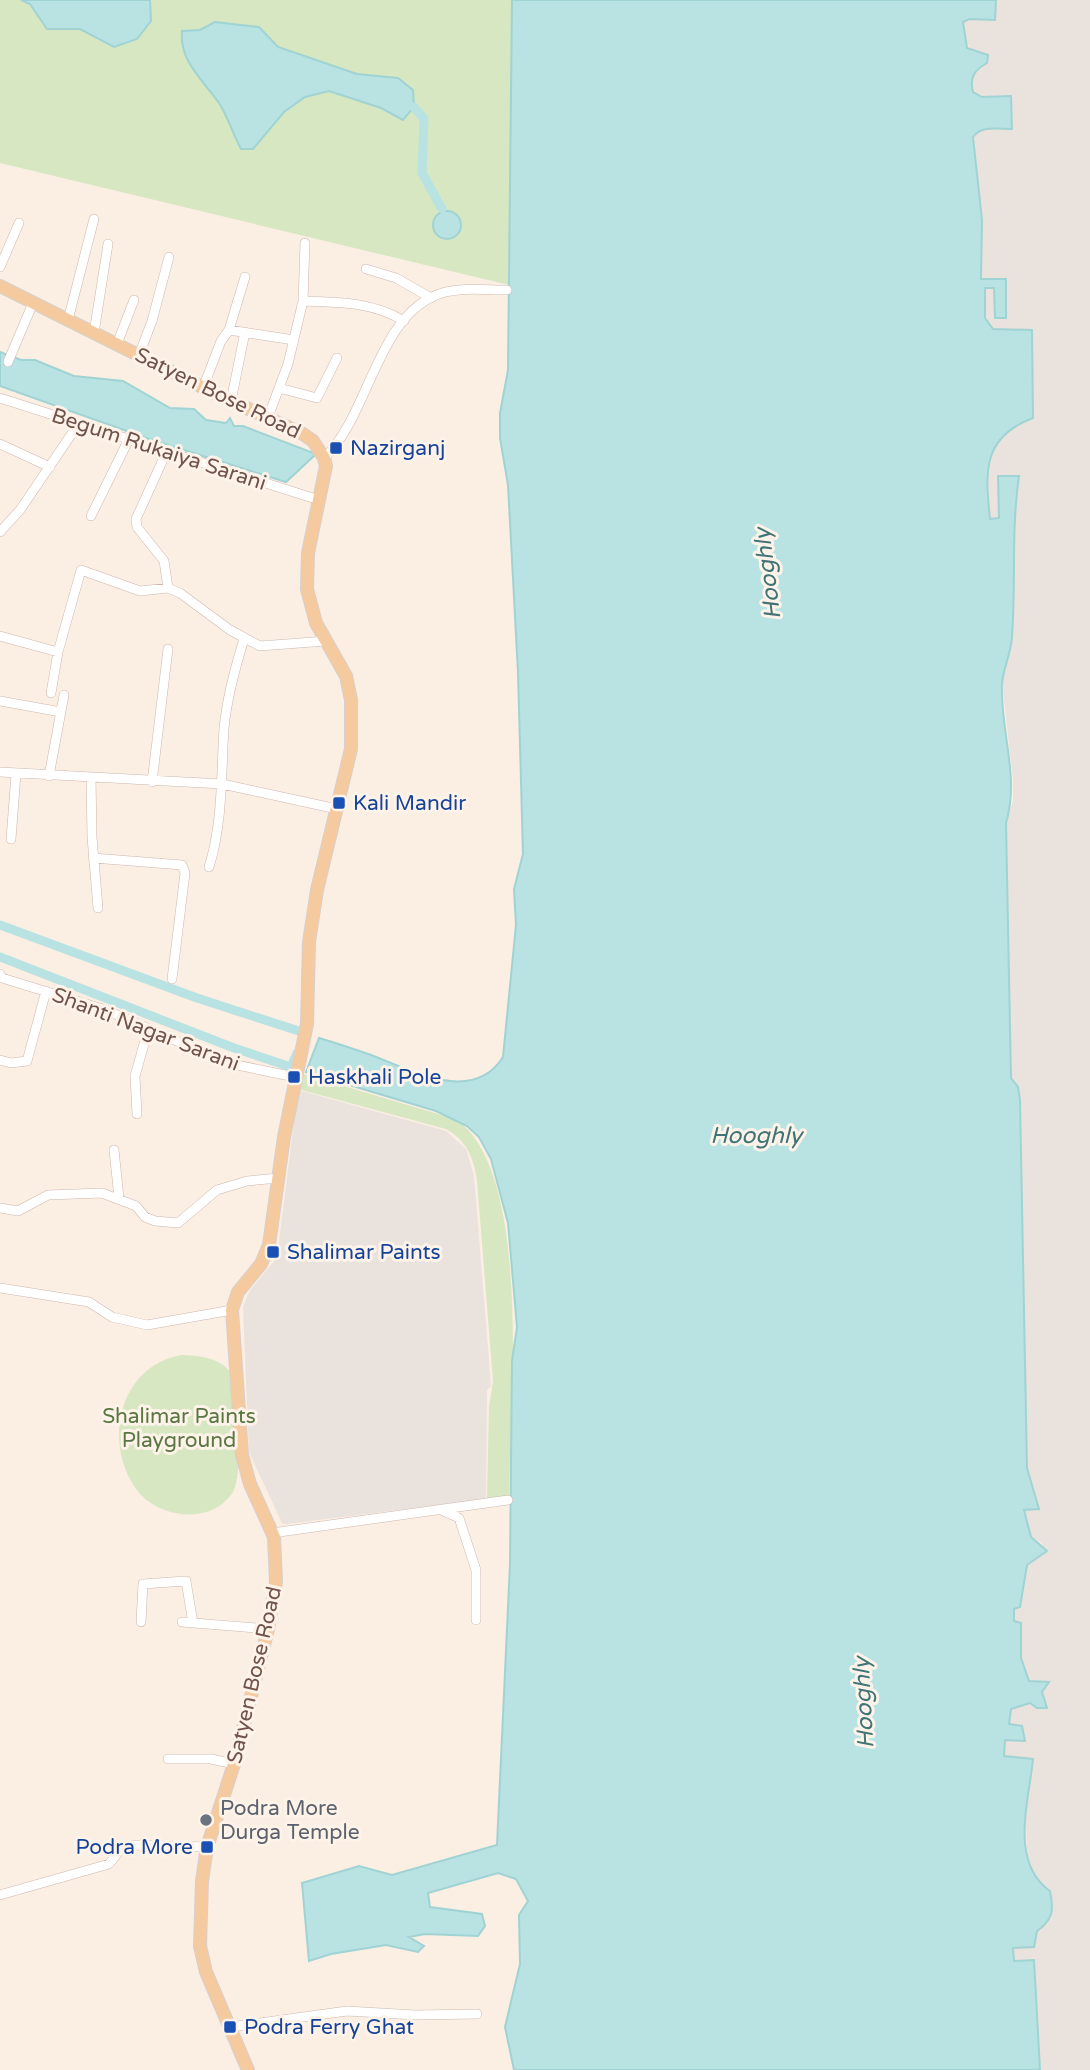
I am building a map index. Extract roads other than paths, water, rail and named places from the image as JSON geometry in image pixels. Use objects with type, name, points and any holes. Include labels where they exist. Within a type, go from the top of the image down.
[{"type":"main road","name":"Satyen Bose Road","points":[[0,286],[313,440],[324,458]]},
{"type":"main road","points":[[232,1310],[238,1292],[261,1264],[269,1245],[296,1074],[307,1024],[310,933],[317,890],[351,749],[351,700],[343,668],[316,623],[307,589],[309,553],[326,466],[324,458]]},
{"type":"main road","name":"Satyen Bose Road","points":[[232,1310],[243,1462],[272,1533],[277,1558],[276,1582],[268,1629],[234,1764],[207,1847],[202,1881],[200,1946],[206,1972],[248,2070]]},
{"type":"street","points":[[68,320],[94,219]]},
{"type":"street","points":[[0,267],[19,223]]},
{"type":"street","points":[[268,417],[294,340],[303,302],[305,243]]},
{"type":"street","points":[[94,333],[108,244]]},
{"type":"street","points":[[139,355],[169,257]]},
{"type":"street","points":[[366,269],[396,278],[431,298]]},
{"type":"street","points":[[203,388],[221,341],[229,330],[244,277]]},
{"type":"street","points":[[324,458],[340,443],[389,344],[404,321],[431,298],[452,291],[507,290]]},
{"type":"street","points":[[117,344],[134,300]]},
{"type":"street","points":[[303,302],[353,303],[384,310],[404,321]]},
{"type":"street","points":[[8,362],[33,303]]},
{"type":"street","points":[[229,330],[294,340]]},
{"type":"street","points":[[231,401],[245,332]]},
{"type":"street","points":[[279,388],[317,398],[337,358]]},
{"type":"street","name":"Begum Rukaiya Sarani","points":[[0,398],[319,500]]},
{"type":"street","points":[[0,531],[4,520],[50,467],[79,423]]},
{"type":"street","points":[[91,516],[128,441]]},
{"type":"street","points":[[0,444],[50,467]]},
{"type":"street","points":[[166,453],[136,519],[137,527],[164,561],[168,588]]},
{"type":"street","points":[[51,693],[58,652],[81,570],[140,591],[168,588],[244,639],[260,646],[326,641]]},
{"type":"street","points":[[0,636],[58,652]]},
{"type":"street","points":[[209,867],[222,784],[224,726],[232,678],[244,639]]},
{"type":"street","points":[[152,782],[167,649]]},
{"type":"street","points":[[49,776],[64,695]]},
{"type":"street","points":[[0,701],[61,712]]},
{"type":"street","points":[[0,772],[222,784],[337,809]]},
{"type":"street","points":[[11,839],[16,774]]},
{"type":"street","points":[[91,777],[93,858],[98,908]]},
{"type":"street","points":[[93,858],[182,865],[185,873],[172,979]]},
{"type":"street","name":"Shanti Nagar Sarani","points":[[0,974],[2,978],[106,1010],[227,1063],[296,1074]]},
{"type":"street","points":[[0,1060],[11,1063],[27,1061],[46,991]]},
{"type":"street","points":[[137,1114],[135,1076],[148,1030]]},
{"type":"street","points":[[114,1150],[119,1198]]},
{"type":"street","points":[[0,1208],[18,1210],[48,1195],[102,1194],[136,1206],[145,1217],[178,1223],[217,1190],[247,1181],[279,1178]]},
{"type":"street","points":[[0,1288],[89,1302],[112,1317],[147,1325],[232,1310]]},
{"type":"street","points":[[272,1533],[508,1500]]},
{"type":"street","points":[[439,1509],[459,1518],[476,1570],[476,1620]]},
{"type":"street","points":[[141,1622],[143,1584],[186,1581],[193,1623]]},
{"type":"street","points":[[182,1622],[268,1629]]},
{"type":"street","points":[[169,1759],[211,1759],[234,1764]]},
{"type":"street","points":[[0,1895],[108,1864],[121,1849],[132,1845],[168,1843],[207,1847]]},
{"type":"street","points":[[230,2027],[347,2011],[415,2015],[477,2014]]},
{"type":"water","points":[[21,0],[150,0],[151,21],[137,39],[114,47],[80,29],[47,29],[30,4]]},
{"type":"water","name":"Hooghly","points":[[512,0],[996,0],[995,20],[969,19],[963,22],[967,48],[988,55],[987,63],[976,71],[973,78],[973,92],[982,97],[1011,96],[1012,129],[985,129],[973,137],[982,220],[981,279],[1006,279],[1006,318],[995,318],[994,288],[985,288],[985,318],[993,329],[1032,330],[1033,418],[1004,435],[996,446],[990,458],[987,486],[990,519],[999,518],[998,476],[1019,476],[1015,516],[1012,637],[1002,684],[1011,788],[1006,823],[1011,1078],[1018,1087],[1020,1100],[1027,1468],[1039,1509],[1024,1510],[1031,1537],[1047,1551],[1027,1565],[1020,1607],[1014,1609],[1014,1621],[1021,1623],[1021,1658],[1029,1681],[1049,1682],[1042,1692],[1047,1708],[1037,1708],[1030,1703],[1011,1709],[1009,1724],[1022,1726],[1025,1741],[1005,1740],[1004,1756],[1033,1759],[1026,1812],[1026,1848],[1029,1864],[1037,1879],[1050,1891],[1051,1898],[1051,1914],[1037,1931],[1034,1947],[1013,1948],[1014,1961],[1034,1960],[1040,2070],[514,2070],[505,2027],[520,1964],[519,1915],[528,1901],[516,1879],[498,1873],[428,1893],[430,1907],[482,1914],[485,1926],[478,1936],[425,1934],[409,1937],[424,1946],[418,1952],[386,1945],[331,1954],[309,1961],[302,1883],[359,1866],[392,1875],[497,1845],[510,1564],[512,1361],[517,1327],[508,1223],[491,1159],[479,1137],[467,1126],[436,1111],[306,1072],[319,1038],[441,1080],[475,1079],[490,1071],[503,1057],[516,925],[514,889],[523,854],[518,672],[508,485],[500,438],[500,413],[508,370]]},
{"type":"water","points":[[215,22],[259,27],[278,47],[357,74],[398,78],[413,90],[414,107],[403,120],[381,108],[329,91],[305,97],[284,112],[253,149],[241,149],[219,103],[199,78],[184,52],[182,31],[200,30]]},
{"type":"water","points":[[447,211],[457,215],[461,225],[457,235],[447,239],[437,235],[433,225],[437,215]]},
{"type":"water","points":[[0,352],[21,360],[35,360],[74,376],[123,381],[170,408],[194,409],[206,420],[226,423],[230,418],[234,426],[243,426],[316,454],[286,482],[152,440],[0,386]]},
{"type":"waterway","points":[[414,107],[424,119],[422,173],[442,209]]},
{"type":"waterway","points":[[0,925],[197,998],[305,1033],[304,1036]]},
{"type":"waterway","points":[[0,957],[234,1048],[291,1067],[297,1053]]},
{"type":"place","name":"Nazirganj","points":[[336,448]]},
{"type":"place","name":"Kali Mandir","points":[[339,803]]},
{"type":"place","name":"Haskhali Pole","points":[[294,1077]]},
{"type":"place","name":"Shalimar Paints","points":[[273,1252]]},
{"type":"place","name":"Podra More Durga Temple","points":[[206,1820]]},
{"type":"place","name":"Podra More","points":[[207,1847]]},
{"type":"place","name":"Podra Ferry Ghat","points":[[230,2027]]},
{"type":"park label","name":"Shalimar Paints Playground","points":[[179,1428]]}]
